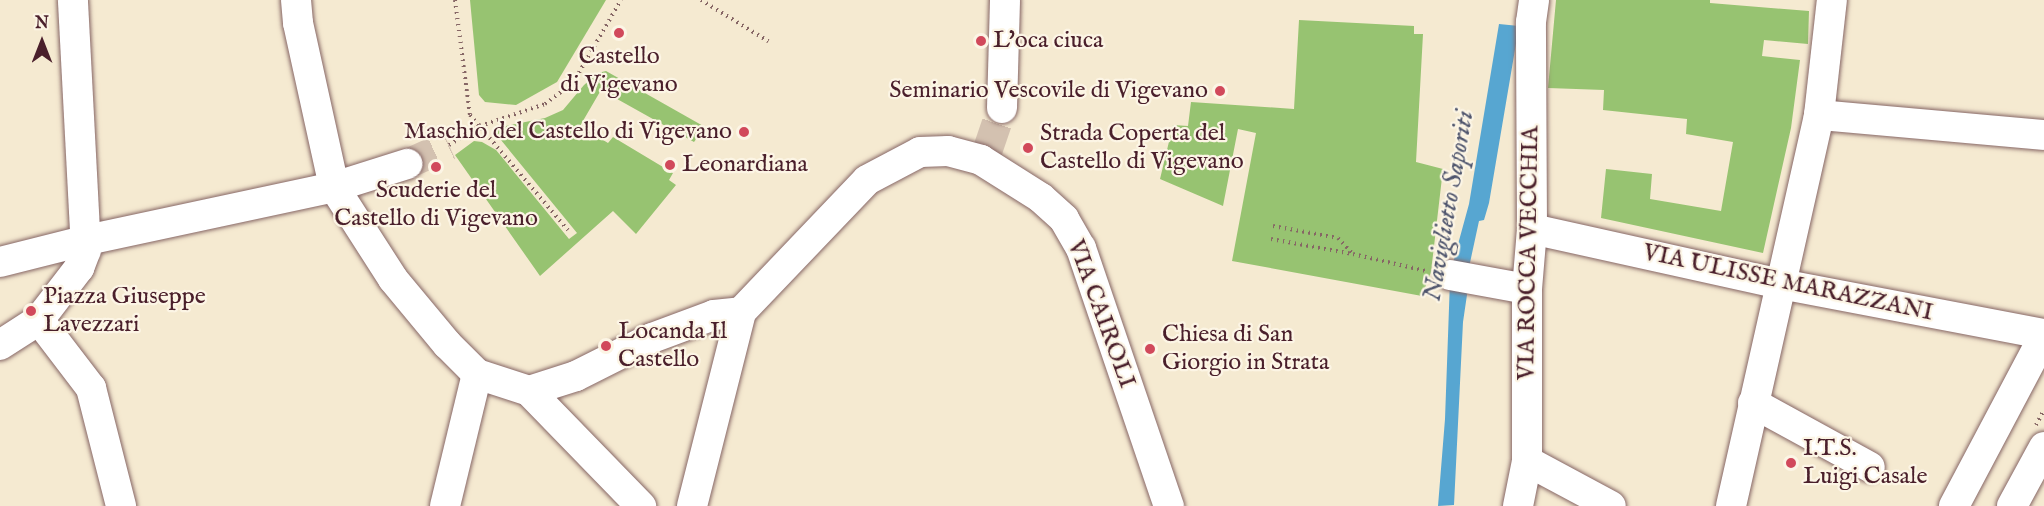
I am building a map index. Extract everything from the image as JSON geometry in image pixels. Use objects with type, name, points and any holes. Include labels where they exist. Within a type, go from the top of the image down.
[{"type":"street","points":[[0,345],[43,326],[79,268],[86,250],[73,0]]},
{"type":"street","points":[[296,0],[298,23],[334,187],[393,279],[447,344],[477,374],[529,392],[641,506]]},
{"type":"street","points":[[1002,108],[1005,0]]},
{"type":"street","name":"VIA ROCCA VECCHIA","points":[[1518,506],[1527,461],[1527,289],[1532,228],[1531,21],[1534,0]]},
{"type":"street","points":[[1731,506],[1819,115],[1832,0]]},
{"type":"street","points":[[1819,115],[2044,135]]},
{"type":"street","name":"VIA CAIROLI","points":[[741,312],[867,180],[920,152],[948,151],[984,156],[1041,198],[1064,219],[1081,248],[1169,506]]},
{"type":"street","points":[[0,262],[87,240],[334,187],[407,164]]},
{"type":"street","name":"VIA ULISSE MARAZZANI","points":[[1532,228],[1781,284],[2044,335]]},
{"type":"street","points":[[1459,276],[1527,289]]},
{"type":"street","points":[[529,392],[576,376],[652,338],[714,315],[741,312],[692,506]]},
{"type":"street","points":[[43,326],[90,388],[121,506]]},
{"type":"street","points":[[1954,506],[2044,335]]},
{"type":"street","points":[[445,506],[477,374]]},
{"type":"street","points":[[1753,403],[1870,467]]},
{"type":"street","points":[[2012,506],[2044,447]]},
{"type":"street","points":[[1527,461],[1611,506]]},
{"type":"path","points":[[455,0],[470,115],[568,230]]},
{"type":"path","points":[[449,146],[480,126],[545,104],[573,83],[621,0]]},
{"type":"path","points":[[701,0],[768,41]]},
{"type":"path","points":[[1273,226],[1338,238],[1353,254]]},
{"type":"path","points":[[1271,239],[1459,276]]},
{"type":"green space","points":[[470,0],[606,0],[557,82],[516,105],[485,102],[479,95]]},
{"type":"green space","points":[[1556,0],[1710,0],[1710,3],[1809,11],[1808,44],[1764,40],[1762,56],[1800,60],[1791,128],[1763,253],[1601,218],[1606,169],[1652,174],[1650,199],[1721,211],[1733,142],[1686,134],[1687,119],[1603,110],[1604,90],[1548,88]]},
{"type":"green space","points":[[1299,20],[1414,26],[1414,34],[1423,34],[1416,162],[1443,169],[1431,272],[1422,296],[1232,261],[1256,133],[1238,129],[1223,206],[1160,179],[1173,125],[1188,126],[1191,102],[1294,109]]},
{"type":"green space","points":[[606,71],[705,127],[694,142],[601,90],[580,126],[608,143],[613,137],[673,173],[669,180],[676,185],[636,234],[613,211],[540,276],[455,155],[474,141],[482,142],[496,150],[569,239],[577,233],[496,134],[496,128],[545,118],[563,110],[584,85],[598,73]]},
{"type":"water","points":[[1499,24],[1519,26],[1489,203],[1484,220],[1479,221],[1468,272],[1451,270],[1469,204]]},
{"type":"water","points":[[1450,280],[1468,288],[1463,322],[1454,505],[1438,506],[1445,419]]},
{"type":"tunnel","points":[[987,152],[1002,108]]},
{"type":"tunnel","points":[[407,164],[449,145]]},
{"type":"place","name":"Castello di Vigevano","points":[[619,33]]},
{"type":"place","name":"L'oca ciuca","points":[[981,41]]},
{"type":"place","name":"Seminario Vescovile di Vigevano","points":[[1220,91]]},
{"type":"place","name":"Maschio del Castello di Vigevano","points":[[744,132]]},
{"type":"place","name":"Strada Coperta del Castello di Vigevano","points":[[1028,148]]},
{"type":"place","name":"Leonardiana","points":[[670,165]]},
{"type":"place","name":"Scuderie del Castello di Vigevano","points":[[436,167]]},
{"type":"place","name":"Piazza Giuseppe Lavezzari","points":[[31,311]]},
{"type":"place","name":"Locanda Il Castello","points":[[606,346]]},
{"type":"place","name":"Chiesa di San Giorgio in Strata","points":[[1150,349]]},
{"type":"place","name":"I.T.S. Luigi Casale","points":[[1791,463]]},
{"type":"water label","name":"Naviglietto Saporiti","points":[[1449,206]]}]
